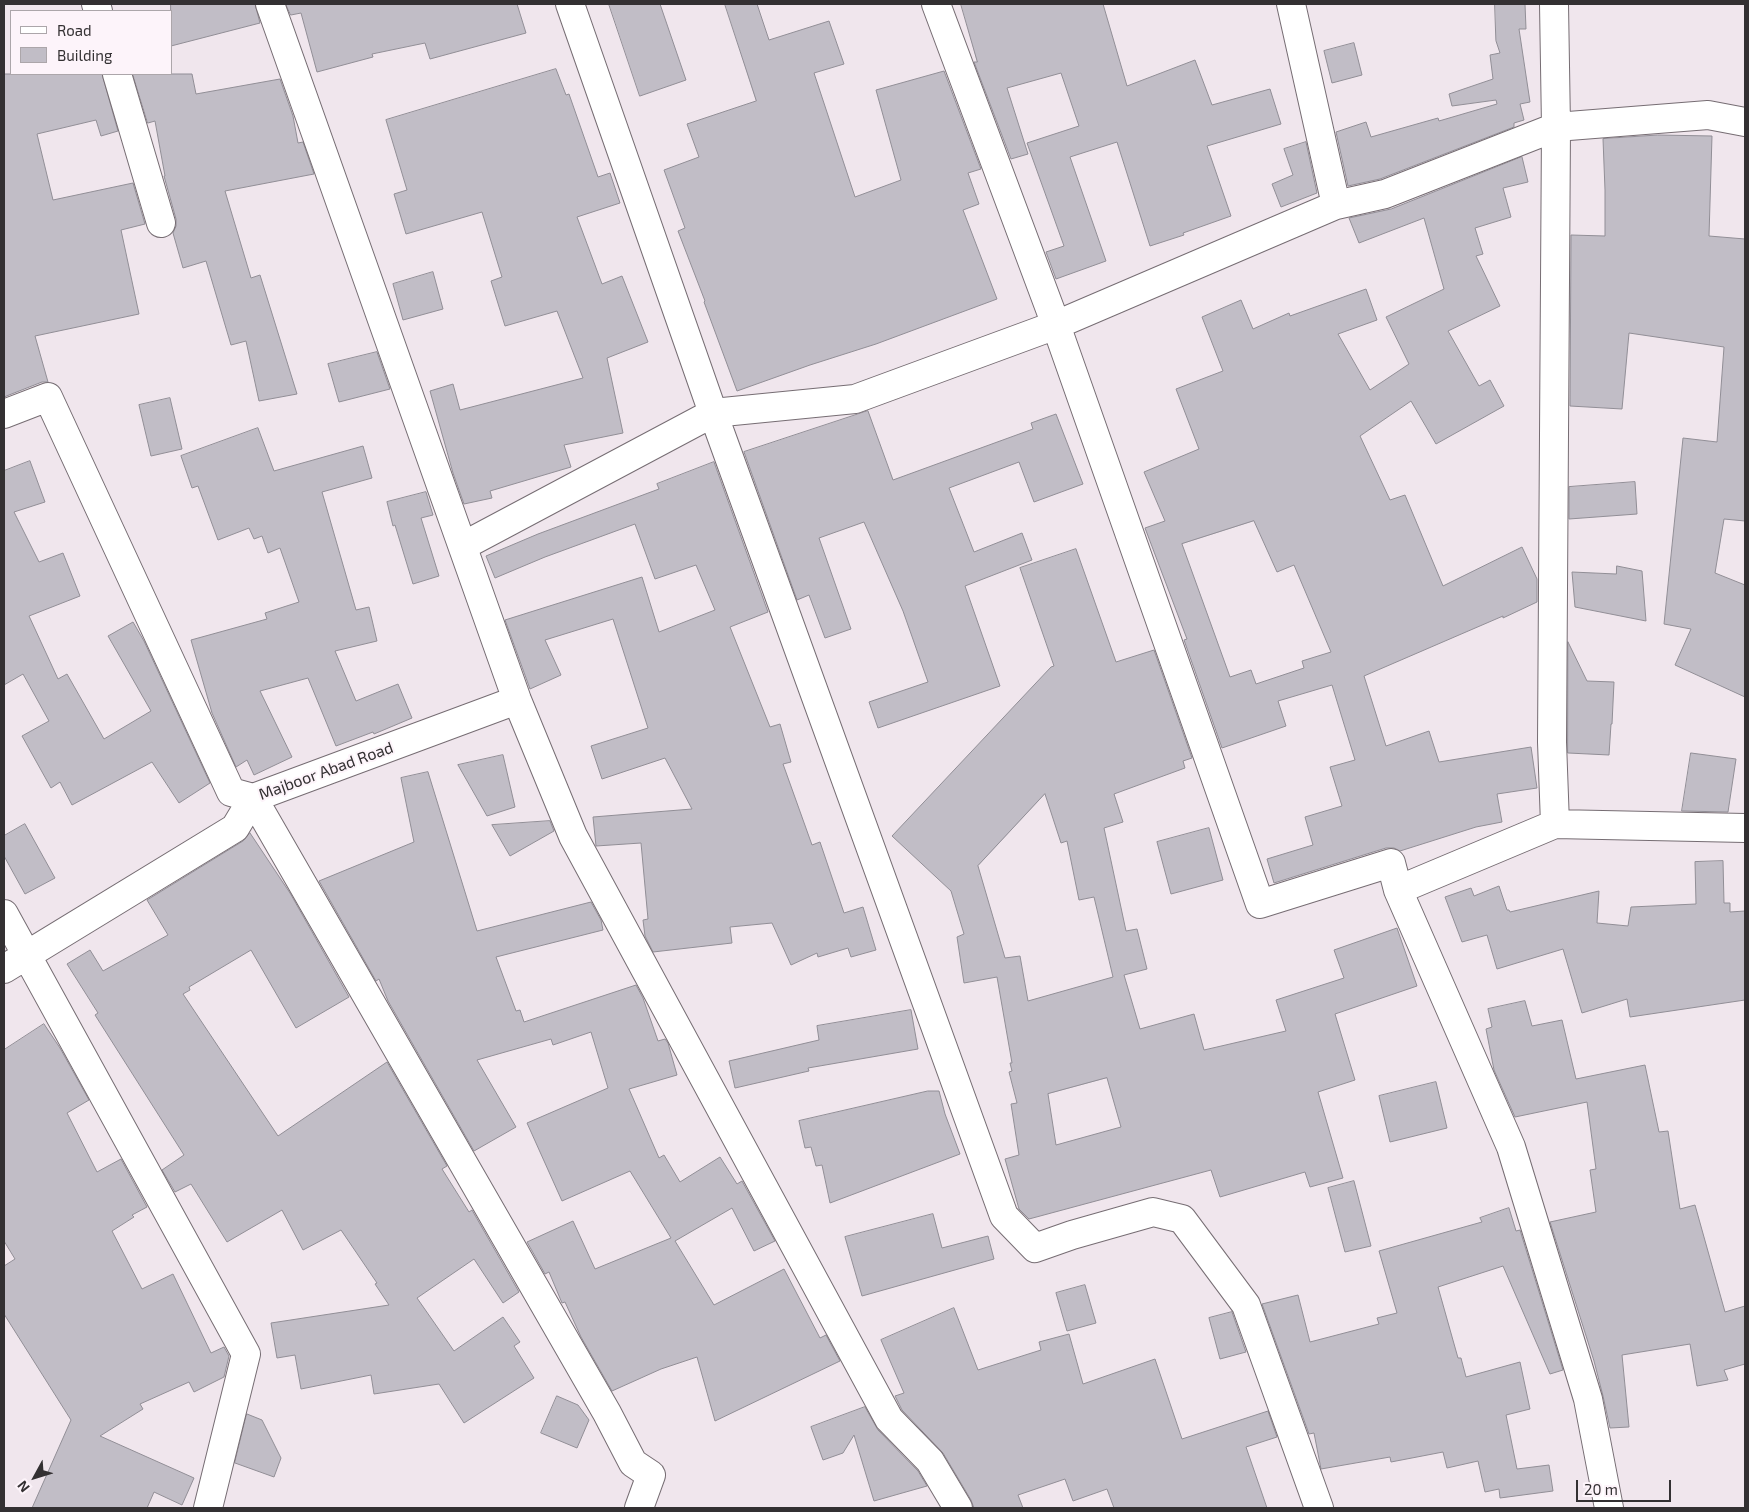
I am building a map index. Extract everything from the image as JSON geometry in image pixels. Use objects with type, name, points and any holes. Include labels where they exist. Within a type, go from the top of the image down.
[{"type":"street","points":[[270,4],[518,700],[573,836],[889,1419],[930,1461],[958,1508]]},
{"type":"street","points":[[570,4],[713,413],[1004,1216],[1035,1248],[1072,1235],[1153,1212],[1182,1218],[1246,1305],[1319,1508]]},
{"type":"street","points":[[936,4],[1056,325],[1260,904],[1392,862],[1398,890],[1511,1147],[1588,1399],[1610,1508]]},
{"type":"street","points":[[1291,4],[1336,206]]},
{"type":"street","points":[[1554,4],[1556,127],[1552,732],[1555,824]]},
{"type":"street","points":[[116,75],[161,223]]},
{"type":"street","points":[[463,546],[713,413],[855,399],[1056,325],[1336,206],[1385,194],[1556,127],[1708,116],[1745,122]]},
{"type":"street","points":[[4,414],[48,397],[231,792],[253,798],[597,1396],[633,1463],[651,1475],[639,1508]]},
{"type":"street","name":"Majboor Abad Road","points":[[15,962],[235,828],[253,798],[518,700]]},
{"type":"street","points":[[1398,890],[1555,824],[1745,828]]},
{"type":"street","points":[[4,914],[15,962],[246,1354],[208,1508]]},
{"type":"building","points":[[171,4],[255,4],[260,23],[172,46]]},
{"type":"building","points":[[286,4],[517,4],[526,33],[430,59],[425,43],[372,54],[373,57],[317,72],[301,13],[291,15]]},
{"type":"building","points":[[609,4],[660,4],[686,80],[640,96]]},
{"type":"building","points":[[725,4],[757,4],[769,40],[829,21],[844,64],[814,73],[855,197],[901,180],[876,90],[944,71],[981,169],[968,173],[979,204],[963,210],[997,299],[876,344],[737,391],[678,231],[685,228],[664,170],[699,157],[687,124],[756,101]]},
{"type":"building","points":[[961,4],[1103,4],[1127,86],[1195,60],[1212,105],[1270,89],[1281,124],[1207,146],[1231,216],[1150,246],[1117,142],[1070,157],[1106,261],[1056,279],[1046,252],[1064,246],[1027,143],[1079,126],[1061,73],[1007,88],[1028,154],[1011,159],[974,62],[977,62]]},
{"type":"building","points":[[1495,4],[1525,4],[1526,29],[1519,29],[1530,102],[1520,104],[1524,120],[1514,123],[1514,127],[1380,179],[1348,186],[1336,132],[1366,122],[1371,137],[1438,118],[1439,121],[1497,104],[1496,100],[1452,106],[1449,94],[1493,79],[1490,55],[1500,53],[1496,41]]},
{"type":"building","points":[[1354,43],[1362,75],[1332,83],[1324,51]]},
{"type":"building","points":[[556,69],[566,95],[569,94],[598,177],[610,173],[620,203],[577,217],[602,284],[622,276],[648,342],[607,358],[623,433],[564,445],[571,467],[490,491],[492,498],[464,504],[453,473],[430,391],[453,384],[460,410],[583,378],[557,311],[505,326],[491,281],[502,277],[482,212],[406,234],[394,194],[407,190],[386,120]]},
{"type":"building","points":[[4,74],[102,75],[118,131],[101,136],[96,120],[37,134],[53,200],[133,183],[145,224],[121,230],[139,314],[35,336],[48,382],[42,382],[4,397]]},
{"type":"building","points":[[192,74],[196,94],[280,79],[293,116],[298,143],[303,142],[314,174],[225,191],[251,278],[260,275],[297,394],[259,401],[246,341],[231,345],[206,261],[183,268],[173,233],[176,219],[164,176],[155,121],[148,123],[133,75]]},
{"type":"building","points":[[1658,135],[1712,136],[1709,236],[1745,239],[1745,521],[1724,519],[1715,573],[1745,585],[1745,697],[1675,665],[1691,629],[1664,624],[1683,438],[1717,442],[1724,347],[1629,333],[1622,409],[1570,406],[1571,235],[1605,236],[1603,139]]},
{"type":"building","points":[[1306,142],[1317,193],[1281,207],[1272,184],[1293,175],[1284,149]]},
{"type":"building","points":[[1522,157],[1528,182],[1503,188],[1511,217],[1475,228],[1483,254],[1476,256],[1500,306],[1448,331],[1479,386],[1490,380],[1504,406],[1436,444],[1411,401],[1360,436],[1390,500],[1405,495],[1443,586],[1522,547],[1537,579],[1537,602],[1364,676],[1386,746],[1429,731],[1439,762],[1531,747],[1537,788],[1497,794],[1502,822],[1476,827],[1400,851],[1394,848],[1386,848],[1274,883],[1267,859],[1313,845],[1305,817],[1342,806],[1330,767],[1355,760],[1332,685],[1278,701],[1286,726],[1222,748],[1184,640],[1187,639],[1145,528],[1165,521],[1144,472],[1199,449],[1176,389],[1223,371],[1202,317],[1241,300],[1253,329],[1289,313],[1290,316],[1366,289],[1377,320],[1338,334],[1370,390],[1409,364],[1386,317],[1444,289],[1424,218],[1359,243],[1349,218],[1391,209]],"holes":[[[1254,521],[1277,572],[1294,565],[1331,652],[1302,661],[1304,668],[1256,684],[1251,670],[1230,677],[1182,544]]]},
{"type":"building","points":[[433,272],[443,309],[403,320],[393,284]]},
{"type":"building","points":[[377,352],[390,389],[339,402],[328,364]]},
{"type":"building","points":[[170,398],[182,449],[151,456],[139,405]]},
{"type":"building","points":[[868,411],[893,480],[1033,429],[1031,423],[1056,414],[1083,484],[1034,502],[1019,462],[949,488],[974,552],[1022,533],[1032,560],[965,586],[1000,686],[878,728],[869,702],[928,682],[903,611],[864,522],[819,538],[851,629],[825,638],[809,595],[797,600],[744,452]]},
{"type":"building","points":[[258,428],[274,471],[363,446],[372,478],[322,492],[356,610],[369,607],[377,641],[335,651],[356,701],[398,684],[412,718],[374,734],[373,732],[336,746],[308,678],[260,691],[292,757],[254,775],[247,760],[236,767],[212,713],[191,640],[267,619],[265,613],[299,602],[280,548],[268,553],[262,536],[254,539],[249,528],[218,540],[198,486],[192,488],[181,456]]},
{"type":"building","points":[[30,461],[45,502],[14,512],[39,562],[63,553],[80,596],[29,616],[58,679],[67,674],[104,739],[151,711],[108,636],[133,622],[144,641],[210,783],[179,803],[152,762],[72,805],[60,782],[51,788],[22,736],[49,721],[23,674],[4,685],[4,471]]},
{"type":"building","points":[[714,462],[768,612],[730,627],[770,727],[780,724],[791,762],[783,764],[812,845],[820,842],[844,913],[863,907],[876,950],[851,957],[848,948],[818,957],[817,953],[791,965],[772,923],[730,927],[732,943],[653,952],[645,936],[643,920],[648,919],[641,843],[596,846],[593,817],[692,809],[665,758],[602,779],[591,746],[648,728],[613,619],[545,640],[561,675],[530,689],[505,620],[642,577],[659,632],[715,610],[696,565],[655,579],[635,524],[545,557],[495,578],[486,556],[538,534],[659,489],[657,484]]},
{"type":"building","points":[[1635,482],[1637,514],[1569,519],[1569,487]]},
{"type":"building","points":[[426,492],[433,515],[421,518],[439,576],[413,584],[395,525],[393,526],[387,502]]},
{"type":"building","points":[[1076,549],[1116,662],[1154,650],[1192,758],[1183,761],[1185,768],[1114,794],[1123,822],[1104,828],[1126,931],[1137,929],[1147,969],[1124,975],[1140,1029],[1194,1014],[1204,1050],[1286,1031],[1276,1000],[1344,978],[1334,950],[1397,928],[1417,986],[1335,1014],[1355,1080],[1318,1092],[1343,1178],[1310,1187],[1305,1172],[1220,1197],[1211,1170],[1029,1219],[1019,1209],[1005,1159],[1019,1155],[1011,1104],[1017,1103],[1009,1072],[1012,1071],[1010,1063],[1012,1063],[997,977],[964,983],[957,937],[964,934],[951,891],[892,836],[1054,666],[1020,568]],"holes":[[[1045,794],[1061,843],[1067,841],[1079,900],[1094,897],[1113,977],[1028,1001],[1020,956],[1005,958],[978,866]],[[1107,1078],[1121,1127],[1056,1145],[1048,1094]]]},
{"type":"building","points":[[1617,566],[1642,571],[1646,621],[1575,607],[1572,572],[1616,574]]},
{"type":"building","points":[[1568,642],[1587,681],[1614,682],[1609,755],[1568,753]]},
{"type":"building","points":[[1691,753],[1736,759],[1728,812],[1682,811]]},
{"type":"building","points":[[503,755],[515,807],[487,816],[458,765]]},
{"type":"building","points":[[428,772],[477,931],[591,902],[601,920],[603,930],[496,957],[516,1011],[520,1010],[524,1022],[636,985],[643,998],[658,1041],[665,1039],[668,1043],[677,1075],[629,1089],[659,1158],[664,1155],[680,1182],[720,1157],[737,1184],[742,1181],[775,1241],[754,1251],[732,1208],[675,1241],[714,1305],[784,1269],[820,1338],[826,1335],[840,1361],[715,1421],[697,1357],[661,1369],[612,1391],[581,1337],[565,1302],[562,1303],[549,1272],[545,1274],[527,1242],[573,1221],[595,1269],[671,1238],[630,1171],[562,1201],[527,1123],[608,1088],[591,1032],[553,1045],[551,1039],[477,1060],[516,1127],[474,1151],[388,1001],[379,979],[376,981],[319,881],[414,842],[401,778]]},
{"type":"building","points":[[550,821],[554,831],[510,856],[492,825]]},
{"type":"building","points":[[25,824],[55,878],[25,894],[4,856],[4,836]]},
{"type":"building","points":[[1209,828],[1223,880],[1171,894],[1157,842]]},
{"type":"building","points":[[250,833],[290,893],[349,997],[296,1028],[251,950],[189,987],[190,990],[183,994],[278,1136],[387,1062],[447,1166],[442,1169],[469,1212],[472,1210],[519,1292],[503,1303],[474,1259],[417,1298],[454,1351],[503,1317],[520,1342],[514,1346],[534,1378],[464,1423],[439,1384],[374,1394],[371,1375],[301,1389],[295,1355],[277,1358],[271,1323],[389,1305],[375,1284],[377,1283],[341,1230],[303,1250],[282,1210],[227,1242],[191,1184],[175,1192],[162,1170],[184,1155],[95,1015],[98,1013],[67,964],[90,950],[103,971],[168,935],[147,900],[243,841]]},
{"type":"building","points":[[1723,861],[1724,903],[1730,903],[1730,912],[1745,911],[1745,1000],[1630,1017],[1627,999],[1582,1013],[1563,949],[1497,969],[1487,935],[1462,942],[1445,897],[1471,888],[1474,896],[1499,886],[1507,910],[1510,912],[1599,891],[1597,923],[1628,926],[1631,907],[1696,904],[1695,862]]},
{"type":"building","points":[[1525,1001],[1532,1026],[1562,1020],[1576,1079],[1645,1065],[1659,1132],[1668,1131],[1680,1209],[1695,1205],[1725,1312],[1745,1306],[1745,1364],[1724,1370],[1728,1380],[1697,1386],[1690,1344],[1622,1355],[1629,1427],[1610,1428],[1594,1361],[1550,1222],[1596,1212],[1590,1170],[1596,1169],[1587,1102],[1515,1117],[1494,1070],[1486,1029],[1492,1027],[1488,1009]]},
{"type":"building","points":[[911,1010],[918,1049],[808,1068],[809,1071],[735,1088],[729,1061],[819,1040],[817,1026]]},
{"type":"building","points":[[44,1024],[60,1048],[89,1100],[67,1113],[97,1172],[121,1159],[147,1207],[132,1215],[134,1217],[112,1231],[142,1289],[173,1274],[211,1353],[224,1347],[229,1356],[224,1377],[194,1392],[189,1382],[140,1404],[143,1409],[100,1436],[194,1478],[182,1505],[154,1492],[147,1508],[32,1508],[71,1420],[4,1314],[4,1266],[15,1259],[4,1241],[4,1050]]},
{"type":"building","points":[[1436,1082],[1447,1128],[1390,1142],[1379,1096]]},
{"type":"building","points":[[928,1091],[939,1091],[945,1114],[960,1154],[830,1203],[822,1165],[816,1166],[811,1147],[805,1148],[799,1121]]},
{"type":"building","points":[[1354,1181],[1371,1246],[1345,1252],[1328,1188]]},
{"type":"building","points":[[1509,1208],[1516,1231],[1520,1230],[1563,1370],[1550,1374],[1503,1266],[1438,1287],[1458,1358],[1461,1358],[1466,1377],[1520,1362],[1530,1409],[1506,1415],[1517,1469],[1549,1465],[1553,1491],[1500,1498],[1499,1489],[1485,1492],[1478,1461],[1447,1468],[1443,1452],[1391,1462],[1390,1457],[1321,1469],[1314,1433],[1309,1434],[1262,1304],[1298,1295],[1310,1342],[1379,1324],[1377,1318],[1397,1313],[1379,1251],[1482,1222],[1480,1218]]},
{"type":"building","points":[[933,1214],[942,1248],[988,1236],[994,1259],[862,1296],[845,1237]]},
{"type":"building","points":[[1085,1285],[1096,1323],[1067,1331],[1056,1293]]},
{"type":"building","points":[[954,1308],[978,1370],[1041,1350],[1039,1342],[1069,1334],[1083,1384],[1155,1359],[1182,1439],[1268,1411],[1277,1437],[1246,1447],[1267,1508],[1114,1508],[1107,1489],[1073,1501],[1065,1479],[1018,1495],[1023,1508],[974,1508],[943,1453],[902,1410],[895,1396],[904,1393],[881,1340]]},
{"type":"building","points":[[1232,1312],[1246,1352],[1220,1359],[1209,1318]]},
{"type":"building","points":[[557,1396],[578,1405],[589,1420],[577,1448],[541,1433]]},
{"type":"building","points":[[865,1407],[878,1430],[918,1471],[927,1486],[874,1501],[854,1435],[843,1453],[823,1460],[811,1427]]},
{"type":"building","points":[[247,1414],[262,1420],[281,1458],[274,1477],[235,1463]]}]
